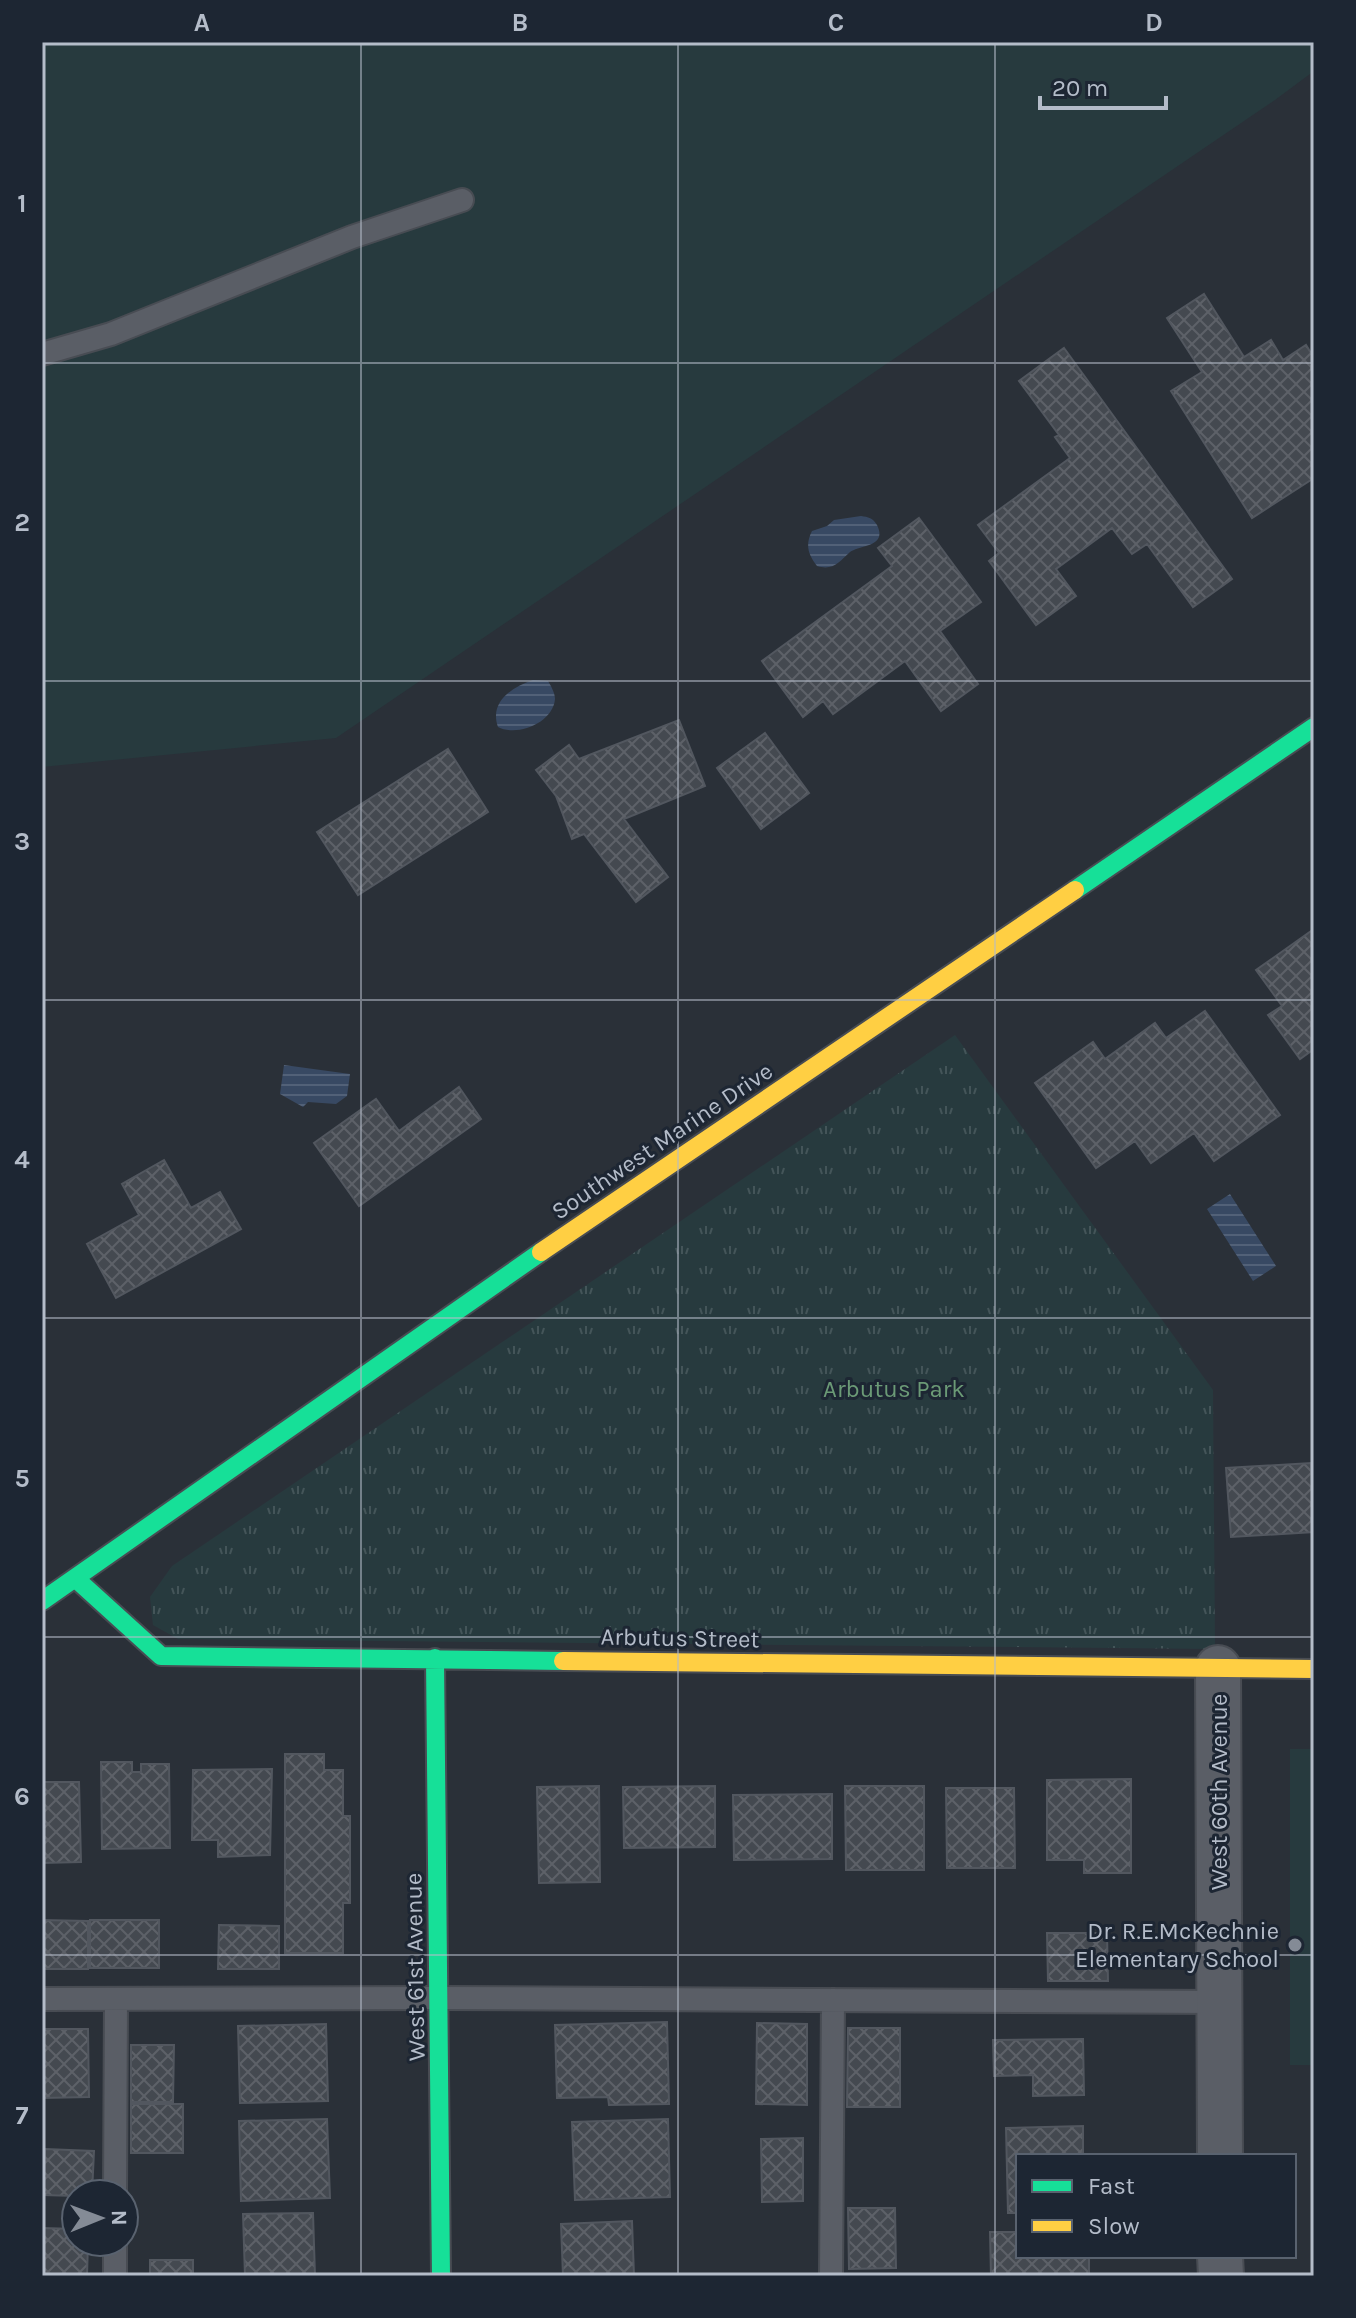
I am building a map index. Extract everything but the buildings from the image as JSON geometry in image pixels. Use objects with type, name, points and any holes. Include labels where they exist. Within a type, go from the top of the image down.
[{"type":"street","name":"Southwest Marine Drive","points":[[42,1601],[461,1306],[1314,727]]},
{"type":"street","name":"Arbutus Street","points":[[75,1578],[161,1656],[1314,1669]]},
{"type":"street","name":"West 61st Avenue","points":[[435,1658],[441,2276]]},
{"type":"street","name":"West 60th Avenue","points":[[1218,1668],[1220,2154]]},
{"type":"lane","points":[[42,354],[111,334],[352,237],[462,200]]},
{"type":"lane","points":[[42,1999],[1220,2002]]},
{"type":"lane","points":[[115,2178],[116,2000]]},
{"type":"lane","points":[[831,2276],[833,2000]]},
{"type":"green space","points":[[42,42],[1314,42],[1314,71],[336,738],[42,767]]},
{"type":"green space","name":"Arbutus Park","points":[[955,1035],[1213,1390],[1215,1649],[178,1639],[153,1625],[150,1597],[172,1566]]},
{"type":"green space","points":[[1290,1749],[1314,1749],[1314,2065],[1290,2065]]},
{"type":"water","points":[[861,516],[874,521],[879,538],[850,552],[832,566],[817,566],[808,549],[812,531],[834,520]]},
{"type":"water","points":[[533,680],[548,681],[553,690],[555,699],[548,715],[524,729],[498,727],[497,710],[504,697]]},
{"type":"water","points":[[284,1065],[350,1074],[347,1096],[336,1104],[308,1102],[303,1107],[280,1094]]},
{"type":"water","points":[[1230,1194],[1276,1266],[1253,1281],[1207,1209]]},
{"type":"traffic: fast","points":[[1075,890],[1314,727]]},
{"type":"traffic: fast","points":[[42,1601],[541,1252]]},
{"type":"traffic: fast","points":[[75,1578],[161,1656],[563,1661]]},
{"type":"traffic: fast","points":[[435,1658],[441,2276]]},
{"type":"traffic: slow","points":[[541,1252],[1075,890]]},
{"type":"traffic: slow","points":[[563,1661],[1314,1669]]},
{"type":"place","name":"Dr. R.E.McKechnie Elementary School","points":[[1295,1945]]}]
